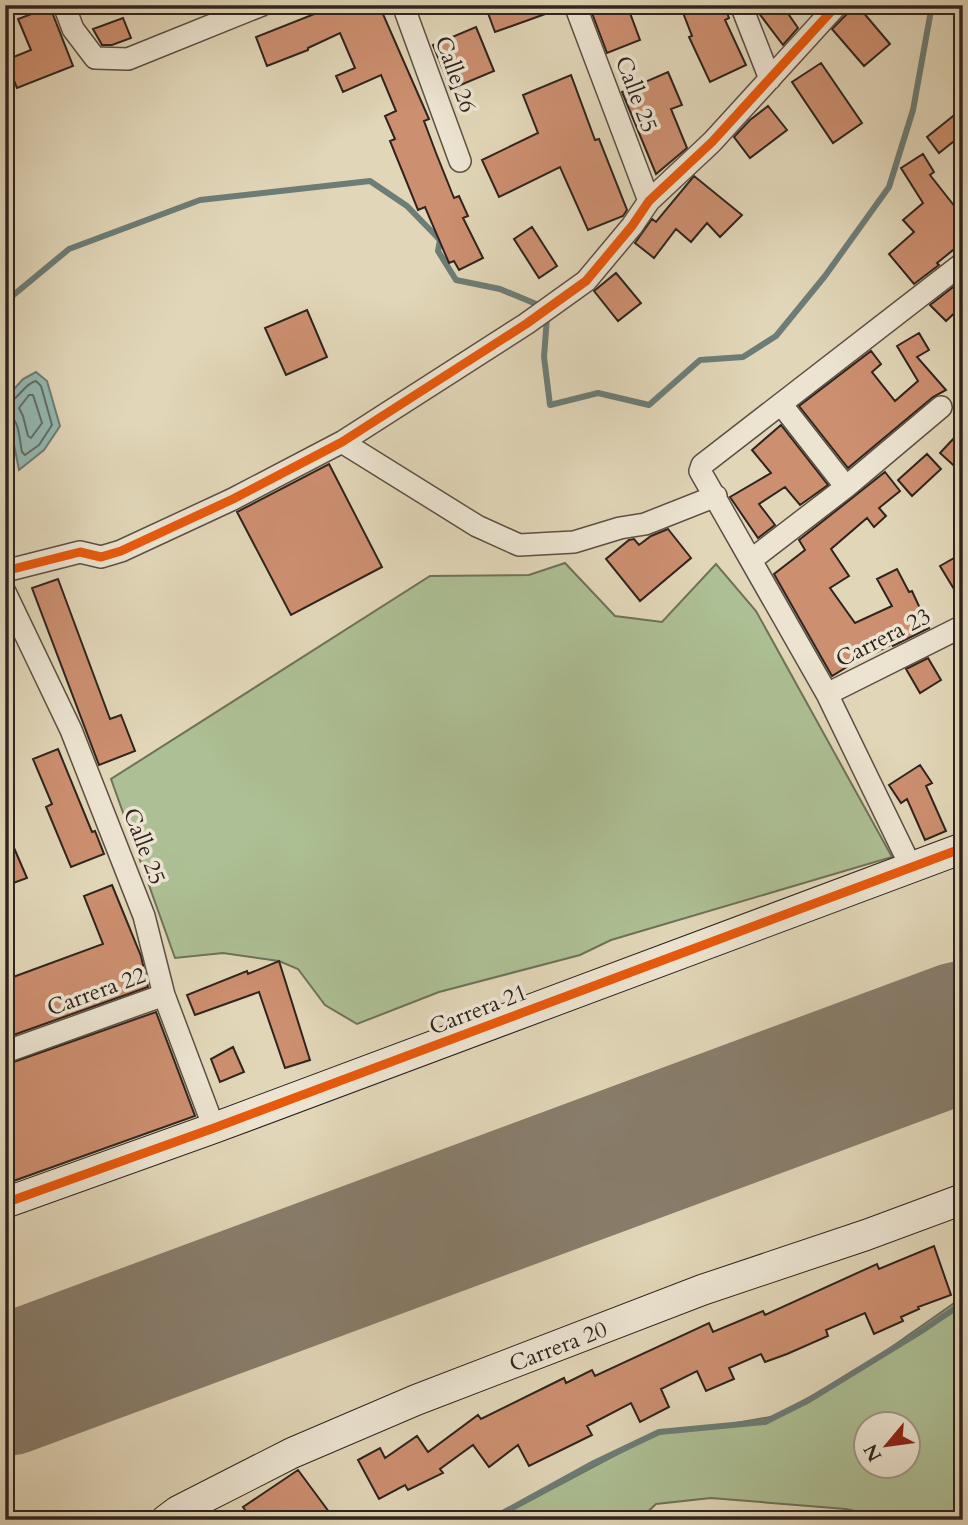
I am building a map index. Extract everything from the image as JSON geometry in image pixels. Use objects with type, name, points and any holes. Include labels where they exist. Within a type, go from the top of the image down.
[{"type":"street","points":[[64,5],[73,29],[95,58],[128,59],[237,9],[262,5]]},
{"type":"street","name":"Calle 26","points":[[403,5],[460,161]]},
{"type":"street","name":"Calle 25","points":[[575,5],[649,201]]},
{"type":"street","points":[[741,5],[770,79]]},
{"type":"street","points":[[5,571],[80,552],[101,557],[121,551],[233,499],[342,442],[526,324],[586,281],[632,226],[649,201],[712,142],[837,5]]},
{"type":"street","points":[[911,867],[827,694],[700,471],[702,465],[963,263]]},
{"type":"street","points":[[781,404],[846,487]]},
{"type":"street","points":[[751,560],[846,487],[941,407]]},
{"type":"street","points":[[342,442],[477,526],[519,545],[574,542],[620,528],[645,524],[716,496]]},
{"type":"street","name":"Calle 25","points":[[5,592],[71,730],[144,916],[164,995],[214,1128]]},
{"type":"street","name":"Carrera 23","points":[[827,694],[963,626]]},
{"type":"street","name":"Carrera 21","points":[[5,1203],[214,1128],[963,848]]},
{"type":"street","name":"Carrera 22","points":[[5,1052],[164,995]]},
{"type":"street","name":"Carrera 20","points":[[166,1520],[178,1511],[292,1452],[416,1401],[702,1290],[963,1199]]},
{"type":"green space","points":[[565,563],[615,616],[662,622],[716,564],[756,611],[892,857],[611,940],[580,955],[439,992],[357,1024],[325,1005],[298,969],[279,961],[223,953],[175,958],[111,779],[430,576],[529,575]]},
{"type":"green space","points":[[963,1297],[963,1520],[895,1520],[846,1509],[711,1498],[656,1504],[639,1520],[493,1520],[659,1432],[719,1426],[776,1416],[863,1367]]},
{"type":"water","points":[[36,372],[47,381],[60,426],[44,450],[19,470],[5,399],[23,379]]},
{"type":"building","points":[[324,5],[379,5],[429,119],[424,121],[454,198],[459,196],[468,216],[463,218],[483,258],[459,270],[454,261],[449,263],[425,207],[418,210],[390,141],[395,139],[385,116],[396,111],[381,75],[343,92],[336,76],[355,68],[340,33],[308,50],[267,66],[256,37],[317,13],[315,9]]},
{"type":"building","points":[[485,5],[562,5],[562,8],[495,32]]},
{"type":"building","points":[[589,5],[627,5],[640,40],[607,53]]},
{"type":"building","points":[[680,5],[724,5],[729,18],[725,20],[746,65],[710,82],[689,37],[692,36]]},
{"type":"building","points":[[755,5],[782,5],[798,28],[783,45],[758,12]]},
{"type":"building","points":[[850,5],[857,5],[890,44],[864,66],[832,29],[847,14]]},
{"type":"building","points":[[50,7],[73,66],[17,88],[6,60],[31,50],[18,19]]},
{"type":"building","points":[[123,18],[131,38],[112,45],[102,45],[93,29]]},
{"type":"building","points":[[476,27],[494,71],[451,89],[433,45]]},
{"type":"building","points":[[821,63],[862,123],[833,143],[792,82]]},
{"type":"building","points":[[668,72],[682,105],[671,109],[687,148],[656,174],[622,92]]},
{"type":"building","points":[[571,75],[595,140],[599,139],[627,210],[623,216],[588,230],[560,167],[499,197],[482,160],[538,133],[523,95]]},
{"type":"building","points":[[768,106],[787,130],[750,158],[734,137]]},
{"type":"building","points":[[963,108],[963,134],[939,153],[927,137]]},
{"type":"building","points":[[923,154],[934,172],[930,175],[963,217],[963,242],[914,284],[889,254],[914,232],[903,220],[923,203],[901,168]]},
{"type":"building","points":[[694,176],[742,215],[720,237],[707,223],[691,242],[676,229],[654,258],[635,243],[652,219],[656,222]]},
{"type":"building","points":[[532,227],[557,266],[539,278],[514,239]]},
{"type":"building","points":[[616,273],[641,303],[618,321],[594,291]]},
{"type":"building","points":[[957,284],[963,291],[963,305],[946,321],[930,305]]},
{"type":"building","points":[[307,310],[327,357],[286,375],[265,328]]},
{"type":"building","points":[[919,333],[929,350],[917,357],[946,390],[933,397],[848,468],[799,406],[871,351],[881,364],[872,372],[895,401],[918,381],[897,346]]},
{"type":"building","points":[[781,425],[828,485],[800,505],[785,487],[759,504],[775,525],[758,538],[730,497],[771,473],[752,450]]},
{"type":"building","points":[[955,437],[963,445],[963,474],[940,453]]},
{"type":"building","points":[[927,454],[941,469],[912,496],[898,480]]},
{"type":"building","points":[[329,464],[382,567],[291,615],[237,512]]},
{"type":"building","points":[[885,472],[900,491],[879,508],[886,516],[874,527],[867,518],[831,549],[849,576],[830,588],[855,623],[892,606],[877,579],[897,569],[909,592],[912,591],[929,628],[893,646],[892,644],[877,652],[876,649],[832,676],[774,574],[805,550],[799,540]]},
{"type":"building","points":[[668,529],[691,558],[640,601],[606,559],[629,540],[634,539],[639,545]]},
{"type":"building","points":[[963,553],[963,604],[940,566]]},
{"type":"building","points":[[58,579],[110,719],[121,715],[135,751],[99,765],[32,588]]},
{"type":"building","points":[[928,658],[941,680],[920,693],[906,669]]},
{"type":"building","points":[[58,749],[92,832],[95,831],[104,854],[71,867],[46,807],[52,804],[33,759]]},
{"type":"building","points":[[920,765],[932,783],[926,786],[946,831],[925,840],[907,799],[901,803],[889,785]]},
{"type":"building","points":[[5,827],[27,878],[5,886]]},
{"type":"building","points":[[112,885],[141,956],[148,987],[5,1038],[5,980],[103,944],[84,896]]},
{"type":"building","points":[[279,961],[310,1060],[285,1068],[259,992],[195,1015],[187,995]]},
{"type":"building","points":[[156,1012],[195,1116],[5,1184],[5,1065]]},
{"type":"building","points":[[233,1047],[244,1072],[220,1082],[211,1059]]},
{"type":"building","points":[[934,1246],[951,1295],[918,1307],[919,1309],[901,1317],[903,1321],[874,1334],[865,1313],[826,1330],[828,1336],[787,1354],[765,1362],[761,1354],[729,1368],[734,1379],[706,1391],[697,1371],[661,1389],[669,1407],[640,1422],[631,1403],[587,1426],[592,1435],[529,1466],[518,1445],[489,1467],[473,1445],[440,1469],[443,1473],[408,1490],[405,1485],[379,1499],[358,1460],[380,1448],[385,1458],[417,1436],[428,1452],[478,1415],[481,1419],[564,1378],[566,1383],[592,1370],[595,1376],[709,1323],[713,1332],[763,1311],[765,1315],[877,1264],[879,1269]]},
{"type":"building","points":[[298,1470],[335,1520],[252,1520],[243,1507]]},
{"type":"waterway","points":[[547,317],[544,357],[550,405],[598,393],[649,405],[700,360],[743,357],[776,336],[825,276],[889,187],[913,110],[932,5]]},
{"type":"waterway","points":[[5,302],[69,249],[200,200],[370,181],[407,206],[440,240],[438,251],[456,280],[500,289],[541,306]]},
{"type":"waterway","points":[[490,1520],[594,1463],[659,1432],[765,1422],[809,1400],[963,1303]]},
{"type":"runway","points":[[5,1386],[963,1031]]},
{"type":"cycle path","points":[[5,571],[80,552],[101,557],[121,551],[233,499],[342,442],[526,324],[586,281],[632,226],[649,201],[712,142],[837,5]]},
{"type":"cycle path","points":[[5,1203],[214,1128],[963,848]]}]
